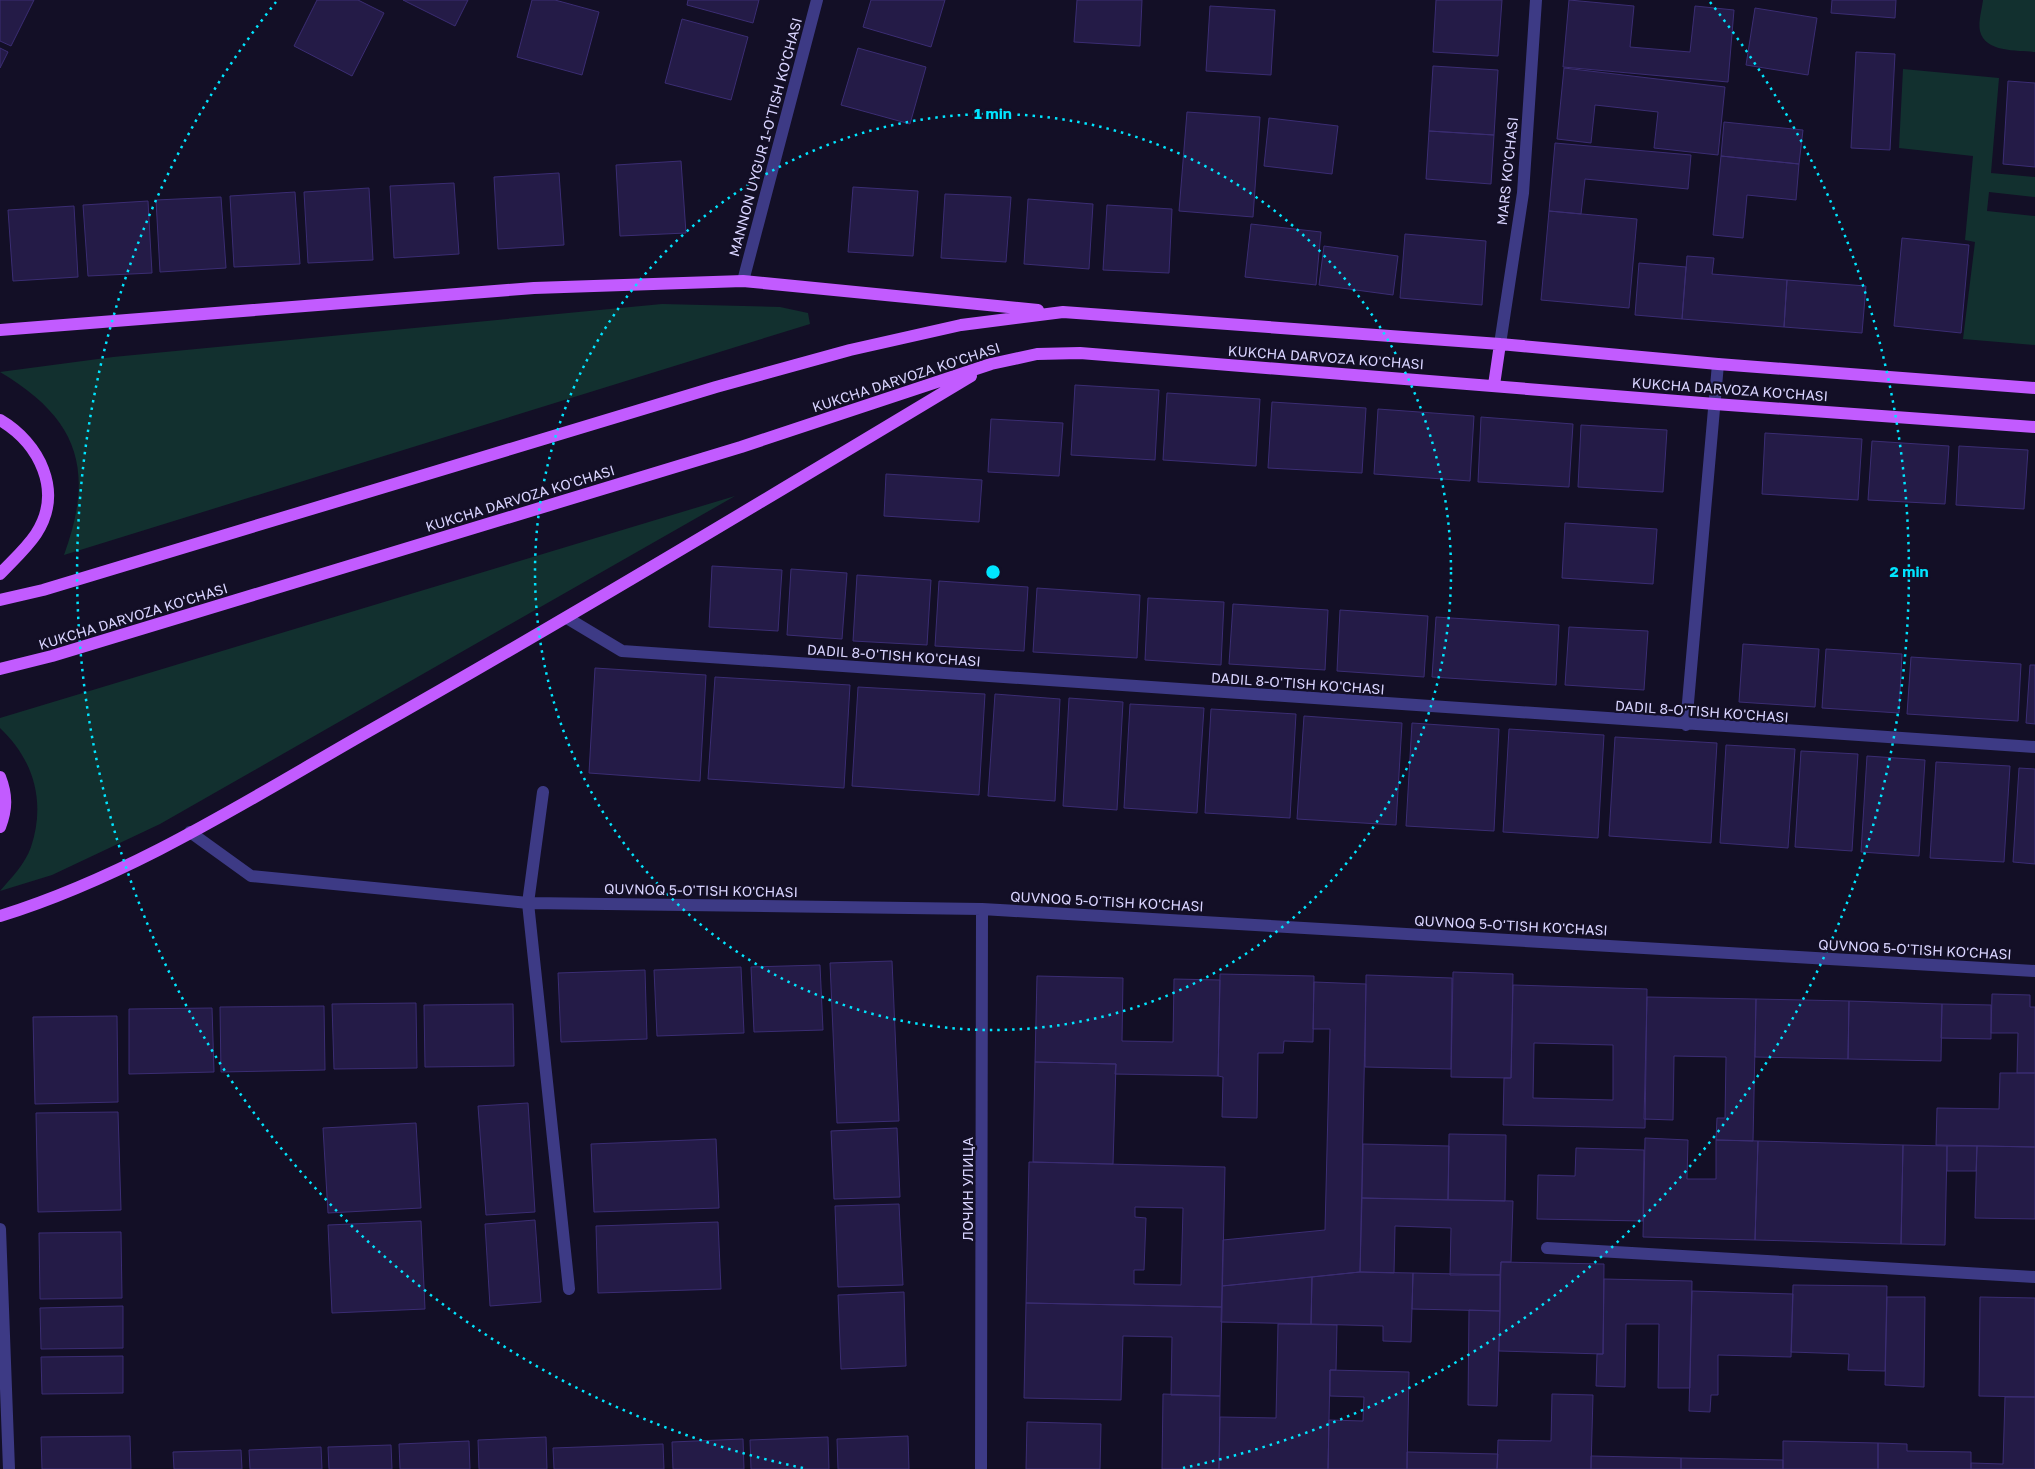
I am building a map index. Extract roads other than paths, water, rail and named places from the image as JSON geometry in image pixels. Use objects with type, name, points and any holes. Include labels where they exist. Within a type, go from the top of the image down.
[{"type":"main road","points":[[0,330],[534,288],[743,281],[1063,312]]},
{"type":"main road","name":"KUKCHA DARVOZA KO'CHASI","points":[[0,600],[43,590],[716,387],[850,350],[961,325],[1063,312],[1500,344],[1718,364],[2035,388]]},
{"type":"main road","points":[[1494,385],[1500,344]]},
{"type":"main road","name":"KUKCHA DARVOZA KO'CHASI","points":[[0,669],[52,656],[741,447],[991,364],[1036,354],[1080,353],[1715,404],[2035,427]]},
{"type":"main road","points":[[0,916],[79,887],[190,832],[567,618],[991,364]]},
{"type":"main road","points":[[0,420],[22,437],[42,462],[47,480],[48,496],[44,516],[37,533],[0,574]]},
{"type":"main road","points":[[0,777],[6,797],[6,808],[0,827]]},
{"type":"street","name":"MANNON UYGUR 1-O'TISH KO'CHASI","points":[[743,281],[817,0]]},
{"type":"street","name":"MARS KO'CHASI","points":[[1500,344],[1523,193],[1536,0]]},
{"type":"street","points":[[1686,725],[1718,364]]},
{"type":"street","name":"DADIL 8-O'TISH KO'CHASI","points":[[567,618],[622,651],[1686,725],[2035,747]]},
{"type":"street","points":[[543,792],[528,903],[569,1289]]},
{"type":"street","name":"QUVNOQ 5-O'TISH KO'CHASI","points":[[190,832],[251,876],[528,903],[982,909],[2035,971]]},
{"type":"street","name":"ЛОЧИН УЛИЦА","points":[[981,1469],[982,909]]},
{"type":"street","points":[[0,1229],[4,1420],[9,1469]]},
{"type":"street","points":[[1547,1248],[2035,1277]]}]
